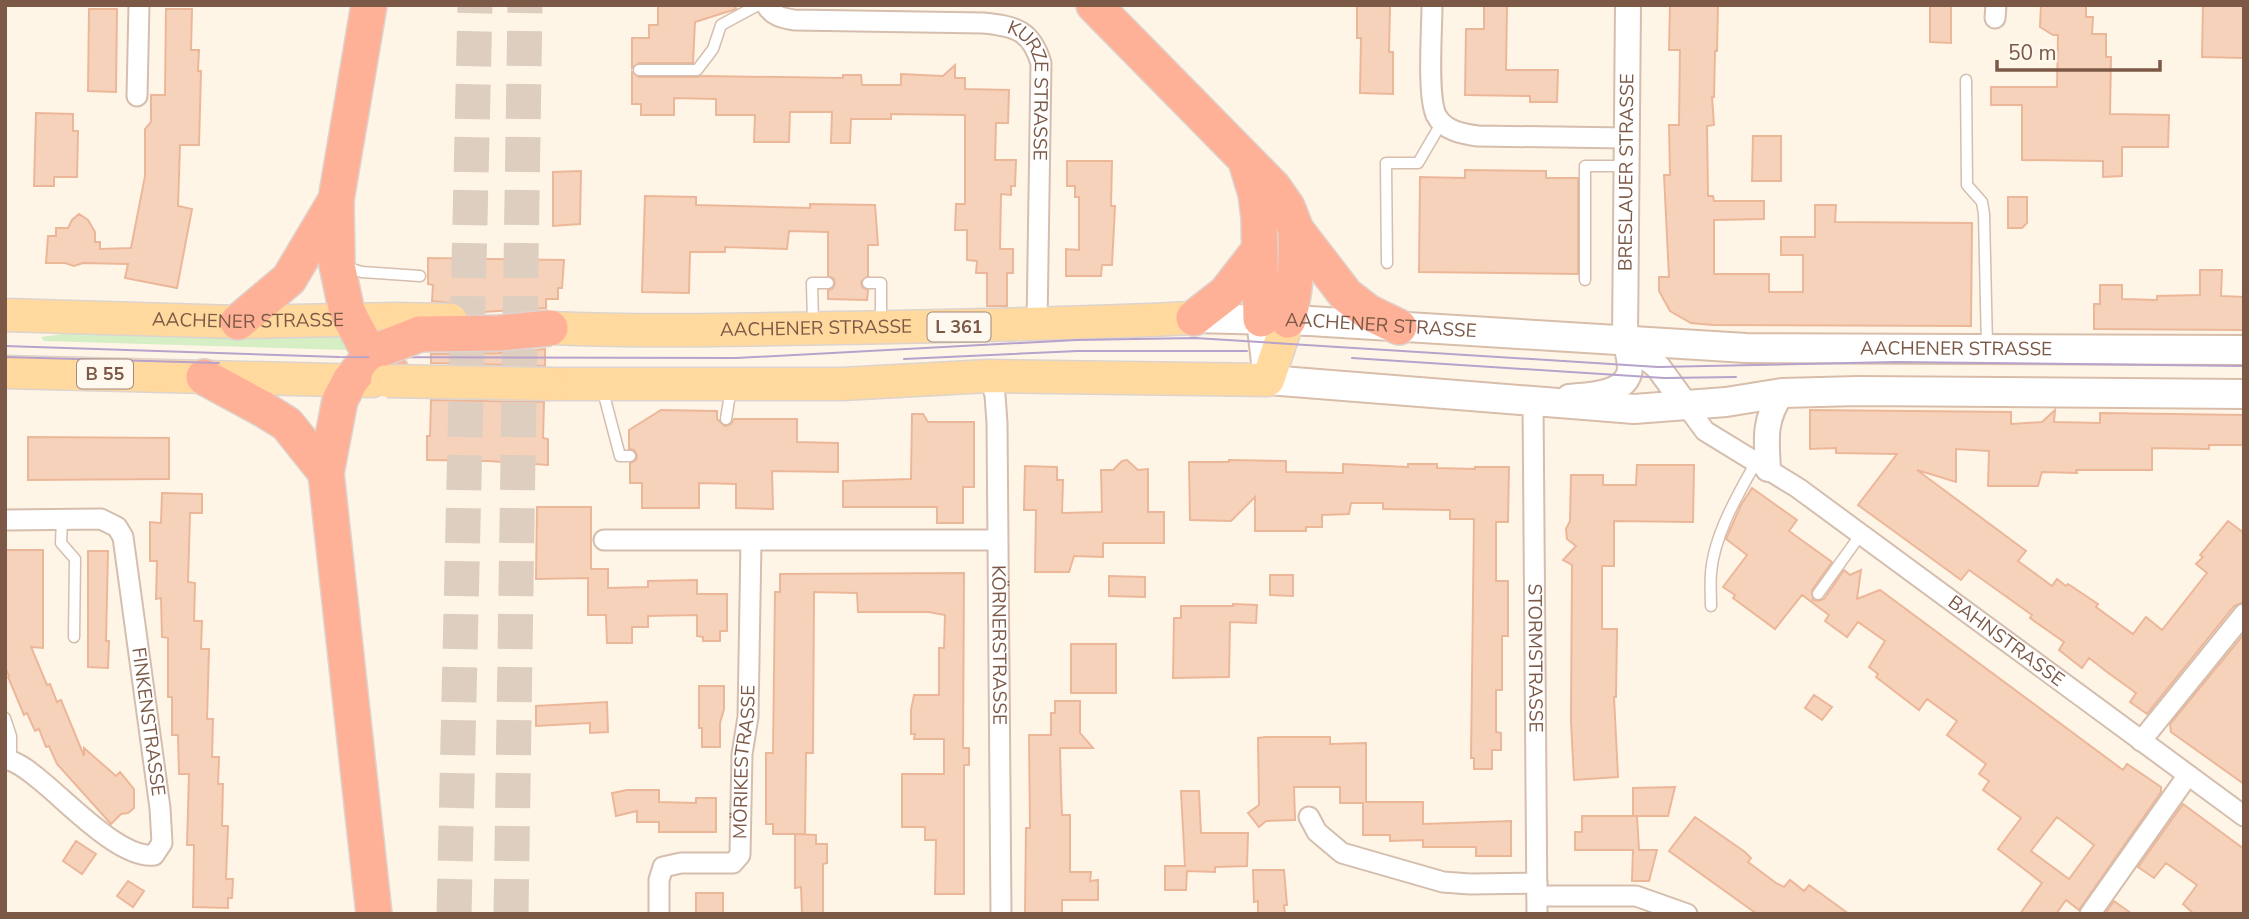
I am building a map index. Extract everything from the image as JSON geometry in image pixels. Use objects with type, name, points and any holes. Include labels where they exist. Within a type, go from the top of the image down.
[{"type":"highway","points":[[369,5],[336,200],[337,265],[346,308],[365,345],[389,359]]},
{"type":"highway","points":[[1094,5],[1273,187],[1287,207],[1296,230],[1346,295],[1368,312],[1399,327]]},
{"type":"highway","points":[[1245,158],[1256,194],[1260,250],[1275,319]]},
{"type":"highway","points":[[238,322],[289,279],[336,200]]},
{"type":"highway","points":[[1275,319],[1292,303],[1297,257],[1296,230]]},
{"type":"highway","points":[[1194,318],[1226,293],[1260,250]]},
{"type":"highway","points":[[374,914],[326,473],[340,400],[362,366],[389,359],[420,334],[499,333],[550,328]]},
{"type":"highway","points":[[204,377],[287,424],[326,473]]},
{"type":"main road","name":"AACHENER STRASSE","points":[[5,315],[238,322],[352,321]]},
{"type":"main road","name":"AACHENER STRASSE","points":[[550,328],[627,331],[881,328],[1194,318],[1275,319],[1746,348],[2244,350]]},
{"type":"main road","points":[[1268,380],[1275,319]]},
{"type":"main road","points":[[389,359],[497,383],[842,384],[989,376],[1268,380],[1634,409],[1726,402],[1782,393],[1881,391],[2244,394]]},
{"type":"main road","name":"B 55","points":[[5,372],[350,381]]},
{"type":"street","points":[[137,96],[139,5]]},
{"type":"street","name":"KURZE STRASSE","points":[[766,5],[781,18],[794,20],[983,23],[1008,26],[1026,35],[1037,48],[1042,76],[1037,325]]},
{"type":"street","points":[[1432,5],[1432,99],[1437,117],[1455,133],[1478,136],[1627,138]]},
{"type":"street","name":"BRESLAUER STRASSE","points":[[1625,340],[1628,5]]},
{"type":"street","points":[[1533,402],[1604,392],[1619,386],[1629,375],[1630,365],[1625,340]]},
{"type":"street","points":[[1625,340],[1658,367],[1685,404]]},
{"type":"street","name":"KÖRNERSTRASSE","points":[[989,376],[995,396],[997,423],[1001,914]]},
{"type":"street","points":[[1762,466],[1771,410],[1782,393]]},
{"type":"street","name":"STORMSTRASSE","points":[[1533,402],[1537,897]]},
{"type":"street","name":"BAHNSTRASSE","points":[[1685,404],[1705,431],[1798,488],[2244,816]]},
{"type":"street","name":"FINKENSTRASSE","points":[[5,520],[101,519],[117,527],[123,537],[160,808],[162,843],[154,855],[144,857],[133,853],[101,832],[32,774],[8,760]]},
{"type":"street","points":[[604,540],[997,540]]},
{"type":"street","name":"MÖRIKESTRASSE","points":[[659,914],[659,880],[663,867],[681,863],[733,863],[740,855],[742,754],[748,717],[751,541]]},
{"type":"street","points":[[2141,741],[2244,614]]},
{"type":"street","points":[[2090,914],[2188,775]]},
{"type":"street","points":[[1309,817],[1317,832],[1342,853],[1443,882],[1471,884],[1537,897],[1636,896],[1686,914]]},
{"type":"lane","points":[[639,70],[697,70],[713,49],[721,25],[758,5]]},
{"type":"lane","points":[[1966,80],[1967,185],[1982,202],[1984,214],[1987,347]]},
{"type":"lane","points":[[1387,263],[1386,163],[1418,163],[1442,122]]},
{"type":"lane","points":[[1585,280],[1586,166],[1627,166]]},
{"type":"lane","points":[[337,265],[362,272],[420,276]]},
{"type":"lane","points":[[813,328],[812,283],[828,284]]},
{"type":"lane","points":[[868,284],[881,283],[881,328]]},
{"type":"lane","points":[[605,384],[605,399],[620,456],[629,456]]},
{"type":"lane","points":[[726,419],[732,384]]},
{"type":"lane","points":[[1711,606],[1711,571],[1719,541],[1733,503],[1762,466]]},
{"type":"lane","points":[[62,520],[61,543],[75,559],[74,637]]},
{"type":"lane","points":[[1818,594],[1861,534]]},
{"type":"lane","name":"FINKENSTRASSE","points":[[5,719],[11,736],[8,760]]},
{"type":"green space","points":[[85,331],[339,331],[349,350],[44,341],[41,337]]},
{"type":"building","points":[[658,5],[735,5],[736,9],[695,22],[693,63],[639,63],[632,68],[632,38],[649,38],[649,25],[658,25]]},
{"type":"building","points":[[1507,5],[1506,70],[1558,70],[1557,102],[1530,102],[1530,96],[1465,95],[1466,29],[1484,29],[1484,6]]},
{"type":"building","points":[[1670,5],[1718,5],[1712,97],[1714,125],[1707,126],[1708,196],[1713,196],[1714,201],[1764,201],[1764,219],[1714,220],[1714,274],[1769,274],[1769,292],[1803,292],[1803,255],[1781,255],[1781,237],[1815,237],[1815,205],[1836,205],[1835,222],[1972,223],[1971,326],[1713,325],[1691,323],[1670,311],[1659,291],[1659,277],[1669,277],[1664,175],[1670,175],[1669,125],[1679,125],[1680,50],[1669,50]]},
{"type":"building","points":[[1930,5],[1951,5],[1951,43],[1930,42]]},
{"type":"building","points":[[2041,5],[2086,5],[2086,17],[2093,17],[2092,34],[2106,34],[2106,57],[2111,57],[2110,114],[2169,115],[2168,147],[2122,147],[2122,176],[2103,177],[2103,161],[2022,160],[2022,105],[1991,105],[1991,87],[2057,87],[2058,35],[2040,27]]},
{"type":"building","points":[[2203,5],[2244,5],[2244,58],[2202,57]]},
{"type":"building","points":[[1357,6],[1390,6],[1389,52],[1393,52],[1393,94],[1360,93],[1361,38],[1357,38]]},
{"type":"building","points":[[89,9],[117,9],[116,92],[88,91]]},
{"type":"building","points":[[166,9],[192,9],[191,50],[199,50],[198,71],[201,71],[199,145],[180,145],[178,206],[192,209],[177,288],[125,278],[128,264],[83,263],[74,266],[46,263],[48,236],[56,236],[56,228],[68,228],[79,214],[88,220],[95,232],[95,242],[100,242],[100,249],[131,248],[145,176],[145,129],[151,122],[151,95],[165,95]]},
{"type":"building","points":[[955,65],[955,78],[965,78],[965,89],[1009,90],[1008,123],[996,123],[995,160],[1016,160],[1015,186],[1011,186],[1011,195],[1001,194],[1000,249],[1013,249],[1013,273],[1007,273],[1007,306],[987,306],[987,273],[976,273],[977,261],[967,260],[967,230],[955,230],[956,204],[965,204],[965,115],[891,114],[891,119],[851,119],[850,143],[831,143],[832,112],[790,112],[789,142],[754,142],[755,115],[716,115],[716,99],[674,98],[674,115],[641,115],[641,104],[632,104],[632,72],[639,77],[843,78],[843,75],[861,75],[862,85],[901,85],[901,74],[943,76]]},
{"type":"building","points":[[36,113],[73,114],[73,131],[78,131],[77,177],[54,177],[54,186],[34,186]]},
{"type":"building","points":[[1753,136],[1781,136],[1781,181],[1752,181]]},
{"type":"building","points":[[1067,161],[1112,161],[1111,206],[1115,206],[1112,265],[1102,265],[1101,276],[1066,276],[1066,249],[1079,250],[1079,197],[1075,197],[1075,186],[1067,186]]},
{"type":"building","points":[[1465,170],[1546,171],[1546,178],[1578,178],[1578,274],[1419,272],[1420,177],[1465,178]]},
{"type":"building","points":[[581,171],[580,224],[553,226],[553,172]]},
{"type":"building","points":[[645,196],[696,197],[696,205],[810,208],[810,204],[875,205],[878,245],[868,245],[868,276],[861,282],[862,287],[868,290],[867,300],[828,299],[828,290],[835,284],[834,279],[828,276],[828,232],[789,231],[787,249],[725,247],[725,252],[690,252],[689,293],[642,292]]},
{"type":"building","points":[[2008,197],[2027,197],[2027,223],[2022,228],[2008,228]]},
{"type":"building","points":[[428,258],[564,260],[562,288],[558,288],[558,299],[546,299],[546,308],[468,313],[460,304],[432,301],[433,285],[428,284]]},
{"type":"building","points":[[2200,270],[2222,270],[2221,296],[2244,297],[2244,330],[2094,329],[2094,304],[2100,304],[2100,285],[2122,285],[2122,299],[2157,300],[2157,296],[2200,295]]},
{"type":"building","points":[[545,349],[545,366],[431,363],[431,354]]},
{"type":"building","points":[[431,400],[544,402],[543,438],[548,439],[548,465],[427,460]]},
{"type":"building","points":[[661,410],[717,411],[717,419],[725,426],[731,424],[734,419],[797,419],[797,442],[838,443],[838,472],[772,471],[773,509],[736,508],[736,484],[699,483],[699,508],[642,508],[642,483],[630,483],[630,463],[636,460],[637,455],[634,450],[629,449],[629,430]]},
{"type":"building","points":[[1810,410],[2011,412],[2011,424],[2042,422],[2055,410],[2054,422],[2100,423],[2100,413],[2244,415],[2244,445],[2209,445],[2209,449],[2152,448],[2152,470],[2042,472],[2038,486],[1988,486],[1989,451],[1956,449],[1956,482],[1917,470],[2026,551],[2018,561],[2052,586],[2057,579],[2066,586],[2068,584],[2098,604],[2096,607],[2133,634],[2146,617],[2162,630],[2207,573],[2196,564],[2203,557],[2200,555],[2228,521],[2244,533],[2244,602],[2234,606],[2147,714],[2130,702],[2136,693],[2089,658],[2082,668],[2059,650],[2064,642],[2030,618],[2032,615],[1969,570],[1961,580],[1858,505],[1897,454],[1836,453],[1836,448],[1810,449]]},
{"type":"building","points":[[912,414],[923,414],[928,422],[974,422],[974,487],[963,487],[963,523],[937,523],[937,507],[843,507],[843,481],[911,479]]},
{"type":"building","points":[[28,437],[169,438],[169,479],[28,480]]},
{"type":"building","points":[[1127,460],[1138,470],[1148,469],[1148,512],[1164,512],[1164,543],[1103,543],[1103,557],[1074,556],[1069,572],[1035,572],[1036,510],[1024,510],[1025,466],[1057,467],[1057,480],[1063,480],[1062,513],[1102,512],[1101,470],[1113,470]]},
{"type":"building","points":[[1286,461],[1286,472],[1343,473],[1343,464],[1408,467],[1408,464],[1437,464],[1437,468],[1475,469],[1509,467],[1508,522],[1496,522],[1496,581],[1508,581],[1508,636],[1502,636],[1502,690],[1496,690],[1496,732],[1501,733],[1501,750],[1492,750],[1492,769],[1474,769],[1474,758],[1471,758],[1474,519],[1450,519],[1450,510],[1383,509],[1383,503],[1351,503],[1349,514],[1322,515],[1322,527],[1306,527],[1306,531],[1255,531],[1255,497],[1231,521],[1190,520],[1189,462]]},
{"type":"building","points":[[1637,465],[1694,465],[1693,522],[1614,521],[1614,566],[1602,566],[1602,629],[1617,629],[1614,697],[1618,777],[1574,780],[1571,721],[1572,565],[1563,560],[1576,546],[1567,539],[1566,529],[1570,521],[1571,475],[1603,475],[1603,485],[1636,485]]},
{"type":"building","points":[[1752,488],[1797,520],[1789,531],[1832,562],[1812,590],[1813,600],[1824,599],[1844,570],[1850,575],[1861,570],[1857,599],[1880,590],[2123,770],[2127,764],[2161,787],[2161,792],[2079,910],[2066,900],[2056,914],[2020,914],[2042,883],[1998,849],[2021,818],[1983,790],[1989,781],[1979,774],[1986,764],[1947,735],[1957,721],[1927,699],[1919,710],[1876,677],[1878,674],[1869,667],[1885,641],[1858,622],[1847,637],[1825,621],[1829,615],[1802,595],[1775,629],[1733,598],[1735,595],[1723,587],[1747,555],[1726,539]],"holes":[[[2057,817],[2094,845],[2069,879],[2031,851]]]},
{"type":"building","points":[[162,493],[202,494],[202,513],[190,513],[188,582],[195,583],[194,621],[202,621],[201,649],[209,649],[207,719],[213,719],[212,757],[219,757],[218,784],[223,784],[222,826],[228,826],[226,879],[233,879],[232,898],[228,898],[228,908],[193,907],[194,845],[187,845],[189,774],[179,774],[178,735],[172,735],[172,697],[168,697],[168,638],[162,637],[161,598],[156,599],[157,561],[150,561],[150,522],[161,523]]},
{"type":"building","points":[[537,507],[591,507],[591,569],[608,569],[608,588],[648,587],[648,581],[697,580],[697,594],[727,594],[727,631],[720,631],[720,641],[703,641],[703,637],[697,636],[697,615],[648,616],[648,627],[632,627],[632,643],[607,643],[606,615],[588,615],[588,578],[536,579]]},
{"type":"building","points":[[5,550],[43,550],[43,648],[31,647],[47,685],[50,684],[57,702],[61,700],[84,756],[84,748],[116,776],[120,772],[134,789],[134,808],[121,814],[111,824],[57,764],[39,729],[35,731],[27,713],[24,715],[8,677],[5,667]]},
{"type":"building","points":[[88,551],[108,551],[108,668],[88,667]]},
{"type":"building","points":[[964,573],[963,748],[969,748],[969,765],[964,765],[964,894],[935,894],[936,840],[925,840],[925,827],[902,827],[902,774],[944,774],[944,739],[914,739],[915,734],[911,734],[911,710],[914,695],[939,695],[939,648],[944,648],[945,615],[929,612],[858,612],[857,593],[814,592],[813,753],[806,753],[805,834],[773,834],[773,824],[766,824],[766,753],[773,753],[775,592],[780,592],[780,574]]},
{"type":"building","points":[[1270,575],[1293,575],[1293,596],[1270,595]]},
{"type":"building","points":[[1109,576],[1145,577],[1145,597],[1109,596]]},
{"type":"building","points":[[1257,605],[1256,623],[1230,622],[1229,677],[1173,678],[1174,618],[1181,618],[1181,606]]},
{"type":"building","points":[[2244,634],[2244,784],[2171,732],[2170,724]]},
{"type":"building","points":[[1071,644],[1116,644],[1116,693],[1071,693]]},
{"type":"building","points":[[699,686],[724,686],[720,747],[702,747]]},
{"type":"building","points":[[1814,695],[1832,707],[1822,720],[1805,708]]},
{"type":"building","points":[[1055,701],[1080,701],[1080,733],[1093,748],[1060,748],[1061,790],[1062,815],[1070,815],[1070,872],[1091,872],[1090,881],[1098,880],[1098,900],[1062,900],[1062,914],[1025,914],[1026,828],[1030,828],[1029,735],[1051,735],[1051,713],[1055,713]]},
{"type":"building","points":[[607,702],[608,732],[590,733],[590,723],[536,726],[536,706]]},
{"type":"building","points":[[1330,737],[1330,744],[1366,743],[1366,802],[1423,802],[1423,824],[1511,821],[1511,856],[1476,856],[1476,847],[1423,847],[1423,840],[1390,841],[1390,835],[1363,835],[1363,803],[1340,803],[1340,787],[1294,787],[1295,820],[1266,821],[1259,827],[1248,813],[1259,805],[1258,738]]},
{"type":"building","points":[[1675,787],[1668,816],[1633,816],[1633,788]]},
{"type":"building","points":[[659,790],[659,802],[696,803],[696,798],[716,798],[716,832],[659,832],[659,822],[637,822],[637,811],[616,816],[612,793]]},
{"type":"building","points":[[1181,791],[1199,791],[1201,833],[1248,833],[1247,866],[1215,867],[1215,872],[1187,871],[1186,890],[1165,890],[1165,866],[1185,866]]},
{"type":"building","points":[[2183,804],[2244,849],[2244,914],[2194,914],[2183,904],[2197,885],[2166,863],[2154,878],[2138,867]]},
{"type":"building","points":[[1582,816],[1637,816],[1639,850],[1657,850],[1649,881],[1632,881],[1633,850],[1575,850],[1575,832],[1582,832]]},
{"type":"building","points":[[1695,817],[1745,852],[1751,858],[1748,862],[1776,883],[1784,887],[1790,880],[1804,891],[1809,885],[1849,914],[1757,914],[1669,851]]},
{"type":"building","points":[[795,834],[816,835],[816,844],[827,844],[827,863],[823,864],[823,914],[802,914],[801,887],[795,888]]},
{"type":"building","points":[[76,841],[96,854],[82,874],[63,861]]},
{"type":"building","points":[[1253,870],[1284,870],[1287,905],[1284,905],[1285,914],[1258,914],[1258,901],[1254,902]]},
{"type":"building","points":[[128,881],[144,891],[133,907],[117,896]]},
{"type":"building","points":[[696,893],[723,893],[723,914],[696,914]]},
{"type":"building","points":[[2114,901],[2132,914],[2105,914]]},
{"type":"tunnel","points":[[454,914],[475,5]]},
{"type":"tunnel","points":[[511,914],[525,5]]},
{"type":"tram line","points":[[5,346],[339,357],[736,358],[1077,340],[1195,338],[1658,367],[1896,362],[2244,366]]},
{"type":"tram line","points":[[904,359],[1078,351],[1247,351]]},
{"type":"tram line","points":[[5,357],[219,363]]},
{"type":"tram line","points":[[1352,358],[1664,378],[1736,377]]}]
